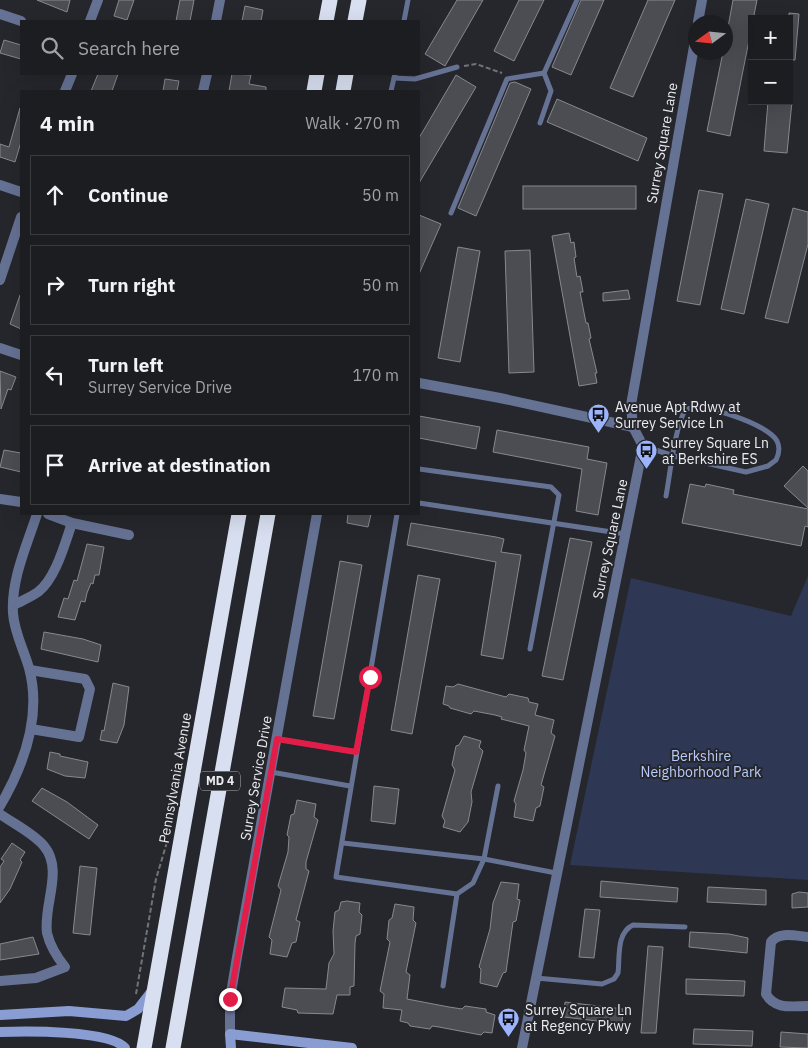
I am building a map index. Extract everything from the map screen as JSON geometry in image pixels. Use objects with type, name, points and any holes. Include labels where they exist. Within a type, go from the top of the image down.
[{"type":"highway","points":[[326,20],[330,0]]},
{"type":"highway","points":[[355,20],[359,0]]},
{"type":"highway","points":[[314,90],[317,75]]},
{"type":"highway","points":[[343,90],[346,75]]},
{"type":"highway","name":"Pennsylvania Avenue","points":[[144,1048],[239,515]]},
{"type":"highway","name":"MD 4","points":[[173,1048],[268,515]]},
{"type":"street","points":[[90,20],[98,0]]},
{"type":"street","points":[[216,20],[220,0]]},
{"type":"street","points":[[699,15],[702,0]]},
{"type":"street","points":[[0,14],[20,20]]},
{"type":"street","name":"Surrey Square Lane","points":[[522,1048],[643,446],[634,427],[631,405],[692,60]]},
{"type":"street","points":[[65,90],[72,75]]},
{"type":"street","points":[[203,90],[206,75]]},
{"type":"street","points":[[0,185],[20,192]]},
{"type":"street","points":[[0,280],[20,220]]},
{"type":"street","points":[[0,348],[20,355]]},
{"type":"street","points":[[420,384],[509,399],[634,427]]},
{"type":"street","points":[[0,499],[20,502]]},
{"type":"street","points":[[0,806],[16,776],[31,729],[33,700],[30,670],[14,620],[14,605],[17,575],[37,515]]},
{"type":"street","points":[[51,515],[72,523],[129,535]]},
{"type":"street","name":"Surrey Service Drive","points":[[231,1048],[230,999],[316,515]]},
{"type":"street","points":[[14,605],[37,593],[45,584],[62,554],[72,523]]},
{"type":"street","points":[[30,670],[85,679],[90,689],[79,737],[31,729]]},
{"type":"street","points":[[0,814],[39,841],[47,851],[53,870],[47,933],[55,953],[65,967],[36,978],[0,982]]},
{"type":"street","points":[[808,937],[783,935],[774,938],[771,942],[766,994],[770,1000],[782,1006],[808,1006]]},
{"type":"street","points":[[0,1015],[69,1011],[126,1016],[138,1009],[155,987]]},
{"type":"street","points":[[0,1032],[36,1031],[90,1036],[119,1042],[125,1048]]},
{"type":"street","points":[[230,1034],[352,1048]]},
{"type":"lane","points":[[404,20],[408,0]]},
{"type":"lane","points":[[540,122],[551,91],[544,73],[577,0]]},
{"type":"lane","points":[[391,90],[394,76],[414,79],[459,68]]},
{"type":"lane","points":[[451,213],[507,79],[544,73]]},
{"type":"lane","points":[[643,446],[674,456],[746,472],[768,466],[776,460],[779,447],[772,435],[760,426],[731,416],[692,407],[686,409],[677,430],[674,456],[666,496]]},
{"type":"lane","points":[[420,469],[551,487],[559,495],[530,648]]},
{"type":"lane","points":[[420,503],[625,534]]},
{"type":"lane","points":[[397,515],[336,876],[457,894],[473,883],[484,859],[498,786]]},
{"type":"lane","points":[[277,739],[356,752]]},
{"type":"lane","points":[[271,772],[350,786]]},
{"type":"lane","points":[[342,842],[484,859],[556,873]]},
{"type":"lane","points":[[442,986],[457,894]]},
{"type":"lane","points":[[536,978],[602,984],[608,982],[618,973],[622,934],[627,928],[633,925],[685,927]]},
{"type":"path","points":[[459,68],[467,64],[476,64],[504,73]]},
{"type":"path","points":[[136,995],[156,879],[169,835]]},
{"type":"green space","name":"Berkshire Neighborhood Park","points":[[808,576],[808,880],[570,865],[631,578],[791,616]]},
{"type":"building","points":[[37,0],[70,0],[67,12]]},
{"type":"building","points":[[119,0],[134,0],[127,20],[114,16]]},
{"type":"building","points":[[180,0],[194,0],[190,20],[176,20]]},
{"type":"building","points":[[457,0],[483,0],[445,66],[425,54]]},
{"type":"building","points":[[519,0],[544,0],[514,61],[494,51]]},
{"type":"building","points":[[581,0],[604,0],[571,75],[552,67]]},
{"type":"building","points":[[648,0],[675,0],[633,97],[610,88]]},
{"type":"building","points":[[733,0],[757,0],[754,15],[748,15],[748,45],[730,136],[707,131],[721,60],[733,60],[733,15],[730,15]]},
{"type":"building","points":[[245,6],[263,10],[261,20],[242,20]]},
{"type":"building","points":[[789,13],[799,14],[795,60],[793,60],[793,15],[789,15]]},
{"type":"building","points":[[4,40],[20,45],[20,59],[0,53]]},
{"type":"building","points":[[98,75],[118,75],[112,90],[91,90]]},
{"type":"building","points":[[232,75],[251,75],[249,84],[266,87],[266,90],[229,90]]},
{"type":"building","points":[[456,75],[476,87],[420,181],[420,136]]},
{"type":"building","points":[[165,79],[179,81],[177,90],[163,90]]},
{"type":"building","points":[[515,82],[531,89],[476,216],[458,208],[510,83]]},
{"type":"building","points":[[557,99],[647,138],[638,161],[547,122]]},
{"type":"building","points":[[768,105],[792,105],[787,153],[764,151]]},
{"type":"building","points":[[20,108],[20,145],[15,162],[0,157],[0,144],[9,147]]},
{"type":"building","points":[[523,186],[636,186],[636,209],[523,209]]},
{"type":"building","points":[[699,190],[723,194],[700,305],[677,301]]},
{"type":"building","points":[[746,199],[769,204],[744,314],[721,309]]},
{"type":"building","points":[[793,208],[808,212],[808,244],[788,323],[765,318]]},
{"type":"building","points":[[420,215],[441,224],[420,272]]},
{"type":"building","points":[[569,233],[571,243],[574,242],[577,277],[580,276],[583,292],[580,292],[597,373],[595,373],[597,383],[579,386],[552,236]]},
{"type":"building","points":[[458,247],[480,251],[460,362],[438,358]]},
{"type":"building","points":[[530,250],[534,372],[509,373],[505,251]]},
{"type":"building","points":[[628,290],[630,299],[603,301],[603,293]]},
{"type":"building","points":[[20,295],[20,329],[10,324]]},
{"type":"building","points":[[0,371],[16,377],[11,390],[8,389],[1,409]]},
{"type":"building","points":[[420,416],[480,427],[476,449],[420,438]]},
{"type":"building","points":[[497,430],[589,447],[587,459],[607,463],[598,515],[576,511],[582,469],[493,452]]},
{"type":"building","points":[[4,450],[20,453],[20,472],[0,467]]},
{"type":"building","points":[[803,466],[808,471],[808,508],[784,486]]},
{"type":"building","points":[[690,484],[705,487],[706,484],[734,490],[733,494],[808,509],[808,527],[805,526],[801,546],[682,523]]},
{"type":"building","points":[[348,515],[371,515],[368,527],[347,523]]},
{"type":"building","points":[[411,523],[504,539],[501,552],[521,555],[503,659],[481,655],[496,562],[407,545]]},
{"type":"building","points":[[570,538],[592,542],[563,680],[542,676]]},
{"type":"building","points":[[87,544],[104,547],[99,575],[95,575],[85,602],[81,601],[75,620],[58,617],[64,598],[68,599],[74,580],[77,581]]},
{"type":"building","points":[[340,561],[362,565],[334,719],[313,716]]},
{"type":"building","points":[[418,575],[440,579],[412,734],[391,730]]},
{"type":"building","points":[[44,632],[83,639],[101,645],[98,662],[41,649]]},
{"type":"building","points":[[113,683],[129,687],[124,725],[117,743],[100,740],[102,730],[104,731]]},
{"type":"building","points":[[458,684],[506,697],[509,694],[528,698],[529,702],[538,704],[535,715],[554,720],[551,733],[555,736],[541,785],[544,787],[540,806],[536,808],[533,821],[514,817],[516,804],[514,801],[523,770],[526,753],[524,750],[529,726],[501,719],[502,717],[495,715],[474,711],[471,714],[443,704],[446,686],[453,687]]},
{"type":"building","points":[[464,736],[481,741],[479,747],[483,751],[471,792],[472,802],[468,822],[460,832],[443,827],[445,821],[442,816],[455,770],[452,765],[456,746],[459,745]]},
{"type":"building","points":[[50,752],[88,762],[85,778],[65,776],[47,769]]},
{"type":"building","points":[[374,786],[399,789],[395,824],[371,821]]},
{"type":"building","points":[[42,788],[67,802],[98,825],[89,839],[32,801]]},
{"type":"building","points":[[297,800],[316,804],[314,817],[318,820],[306,862],[306,869],[309,871],[296,920],[300,922],[296,942],[292,943],[287,957],[270,954],[272,940],[269,937],[281,890],[278,886],[288,852],[289,837],[287,835],[291,815],[294,814]]},
{"type":"building","points":[[12,843],[25,852],[20,860],[22,862],[10,889],[0,903],[0,867],[4,861],[1,859]]},
{"type":"building","points":[[80,866],[97,868],[90,935],[73,933]]},
{"type":"building","points":[[601,881],[678,888],[677,902],[600,897]]},
{"type":"building","points":[[501,882],[519,884],[517,899],[520,900],[516,921],[513,922],[506,972],[503,973],[497,987],[480,983],[481,969],[479,967],[490,929],[493,903]]},
{"type":"building","points":[[708,887],[766,890],[766,905],[707,902]]},
{"type":"building","points":[[799,892],[808,893],[808,907],[792,908],[792,894]]},
{"type":"building","points":[[341,902],[360,903],[359,912],[362,915],[360,934],[356,936],[354,986],[350,987],[350,995],[337,995],[333,1014],[298,1013],[297,1010],[282,1007],[285,988],[326,989],[329,963],[334,954],[333,931],[335,912],[339,910]]},
{"type":"building","points":[[395,904],[414,907],[413,920],[416,923],[406,972],[410,975],[407,999],[462,1009],[465,1006],[486,1009],[486,1012],[495,1015],[492,1033],[484,1032],[481,1035],[432,1026],[430,1029],[410,1026],[408,1023],[400,1021],[402,1010],[383,1008],[384,994],[380,991],[390,942],[387,939],[389,920],[392,918]]},
{"type":"building","points":[[585,909],[600,910],[594,958],[579,957]]},
{"type":"building","points":[[690,932],[729,934],[748,938],[747,953],[689,947]]},
{"type":"building","points":[[33,937],[39,954],[0,960],[0,944]]},
{"type":"building","points":[[648,946],[663,947],[656,1033],[641,1033]]},
{"type":"building","points":[[686,979],[745,981],[744,996],[686,994]]},
{"type":"building","points":[[565,1002],[623,1009],[622,1024],[564,1017]]},
{"type":"building","points":[[694,1029],[753,1031],[752,1046],[693,1044]]},
{"type":"building","points":[[781,1032],[808,1034],[808,1048],[780,1047]]},
{"type":"place","name":"Avenue Apt Rdwy at Surrey Service Ln","points":[[599,434]]},
{"type":"place","name":"Surrey Square Ln at Berkshire ES","points":[[646,470]]},
{"type":"place","name":"Surrey Square Ln at Regency Pkwy","points":[[509,1037]]},
{"type":"route","points":[[230,999],[277,739],[356,752],[370,677]]}]
